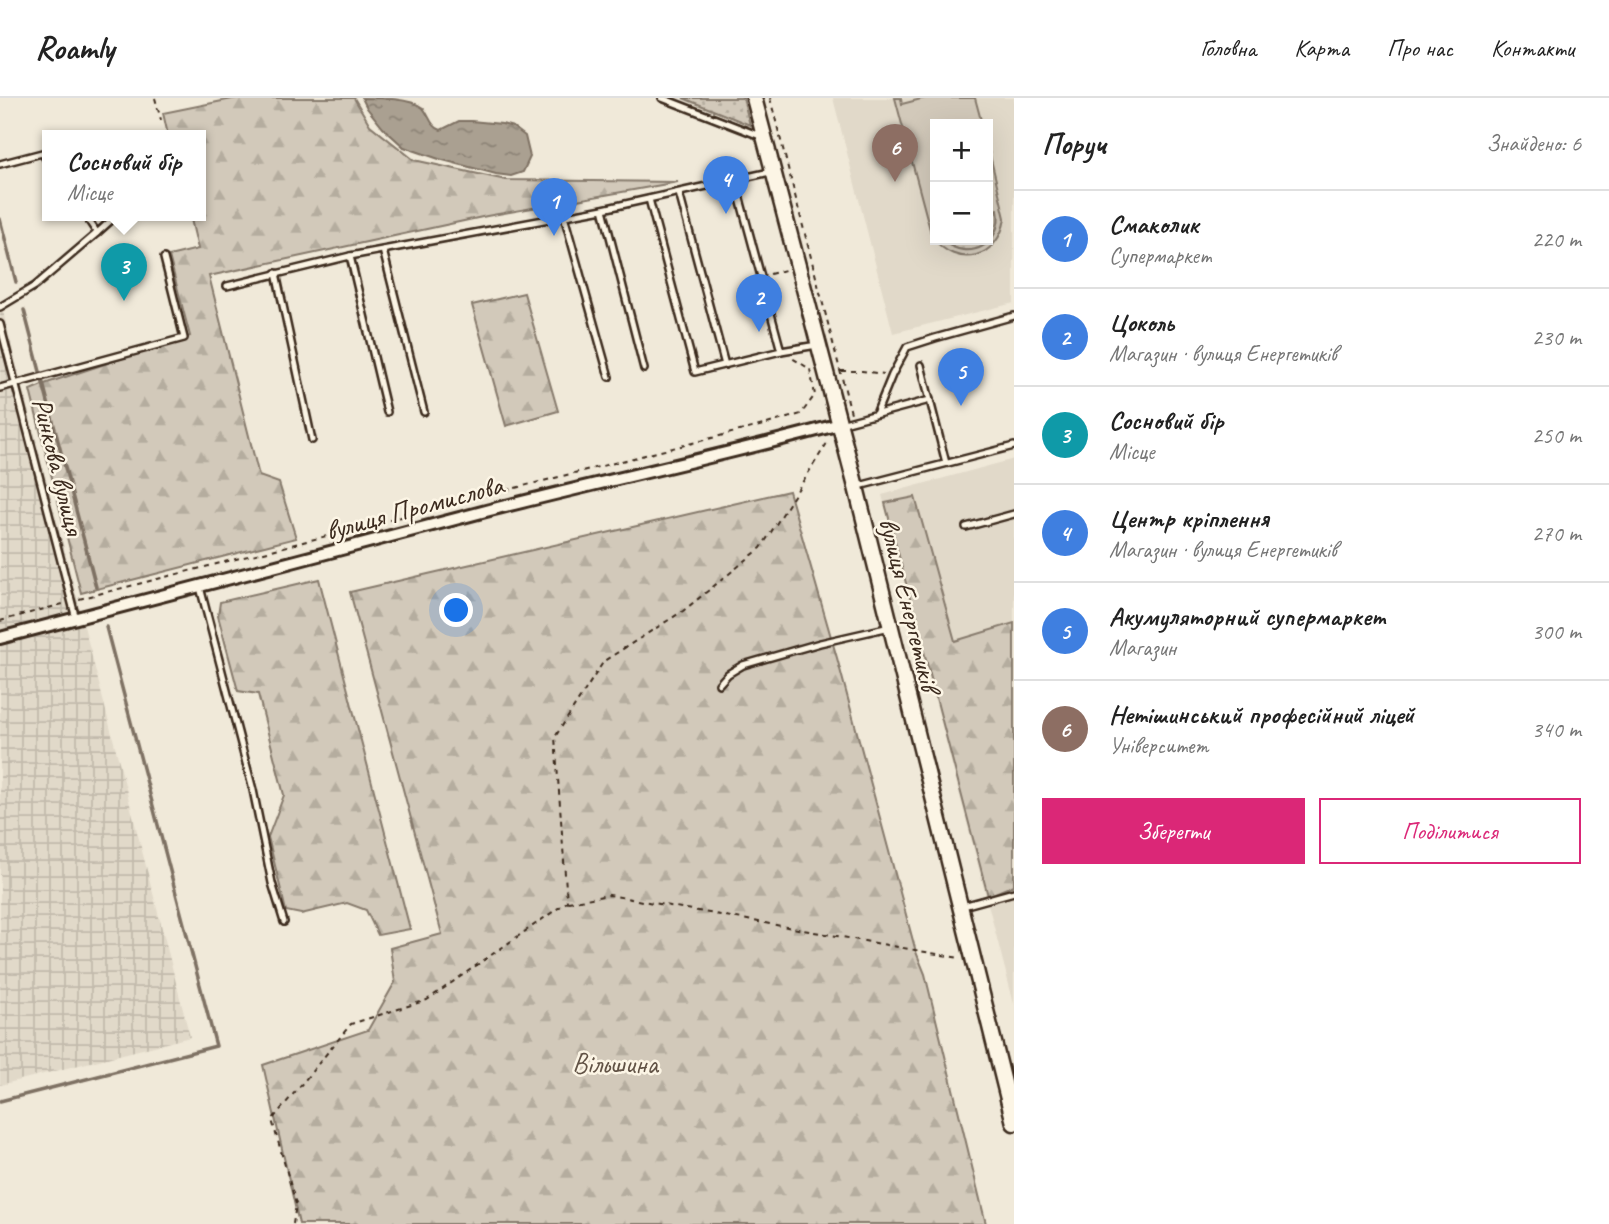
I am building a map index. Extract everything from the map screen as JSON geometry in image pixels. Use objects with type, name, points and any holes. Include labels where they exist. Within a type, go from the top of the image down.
[{"type":"main road","name":"вулиця Енергетиків","points":[[754,98],[856,487],[974,961],[1009,1077],[1014,1123]]},
{"type":"street","name":"вулиця Промислова","points":[[0,638],[487,511],[776,442],[839,424]]},
{"type":"lane","points":[[662,98],[765,137]]},
{"type":"lane","points":[[0,164],[42,153]]},
{"type":"lane","points":[[227,286],[350,256],[603,209],[774,171]]},
{"type":"lane","points":[[735,180],[781,351]]},
{"type":"lane","points":[[679,193],[725,365]]},
{"type":"lane","points":[[649,199],[695,372],[818,345]]},
{"type":"lane","points":[[603,209],[645,369]]},
{"type":"lane","points":[[564,216],[609,377]]},
{"type":"lane","points":[[89,221],[97,233]]},
{"type":"lane","points":[[0,307],[35,286],[110,221]]},
{"type":"lane","points":[[383,250],[424,412]]},
{"type":"lane","points":[[350,256],[387,412]]},
{"type":"lane","points":[[0,388],[184,338],[164,258]]},
{"type":"lane","points":[[276,273],[312,440]]},
{"type":"lane","points":[[876,414],[907,348],[1014,317]]},
{"type":"lane","name":"Ринкова вулиця","points":[[0,324],[76,619]]},
{"type":"lane","points":[[921,365],[946,463]]},
{"type":"lane","points":[[839,424],[930,400]]},
{"type":"lane","points":[[856,487],[1014,446]]},
{"type":"lane","points":[[966,527],[1014,514]]},
{"type":"lane","points":[[200,587],[253,790],[272,883],[284,922]]},
{"type":"lane","points":[[719,684],[728,674],[743,665],[890,627]]},
{"type":"lane","points":[[960,907],[1014,892]]},
{"type":"path","points":[[155,98],[161,120]]},
{"type":"path","points":[[0,621],[801,414],[815,395],[810,369],[781,351]]},
{"type":"path","points":[[841,371],[892,376]]},
{"type":"path","points":[[567,902],[555,737],[604,661],[683,611],[761,548],[839,424]]},
{"type":"path","points":[[293,1224],[296,1204],[272,1119],[351,1024],[427,1000],[567,902],[609,895],[974,961]]},
{"type":"shaded area","points":[[833,98],[1014,98],[1014,303],[893,333]]},
{"type":"shaded area","points":[[0,300],[190,1037],[0,1085]]},
{"type":"shaded area","points":[[1014,459],[1014,1004],[882,495]]},
{"type":"green space","points":[[237,98],[354,98],[370,125],[414,160],[506,180],[678,182],[487,216],[209,276],[259,476],[279,483],[296,538],[81,593],[30,390],[190,336],[169,256],[198,249],[191,221],[206,221],[206,130],[167,130],[163,113]]},
{"type":"green space","points":[[683,98],[743,98],[750,125]]},
{"type":"green space","points":[[895,98],[901,98],[902,104],[925,98],[975,98],[981,119],[930,119],[930,229]]},
{"type":"green space","points":[[993,168],[1005,218],[993,245],[998,209],[993,210]]},
{"type":"green space","points":[[998,209],[998,222],[993,236],[993,210]]},
{"type":"green space","points":[[940,245],[973,250],[993,245],[976,255],[953,254]]},
{"type":"green space","points":[[949,245],[985,245],[973,250]]},
{"type":"green space","points":[[524,293],[558,411],[506,426],[472,305]]},
{"type":"green space","name":"Вільшина","points":[[789,491],[916,952],[925,974],[986,1224],[299,1224],[263,1065],[368,1030],[395,982],[390,948],[442,934],[350,592]]},
{"type":"green space","points":[[915,497],[955,641],[1014,623],[1014,885],[988,896],[885,503]]},
{"type":"green space","points":[[319,579],[410,929],[378,935],[366,910],[347,903],[301,914],[286,911],[268,837],[284,795],[258,694],[238,691],[218,616],[220,602]]},
{"type":"water","points":[[362,98],[411,102],[423,108],[435,126],[441,130],[459,121],[513,127],[525,136],[530,157],[523,172],[511,176],[439,159],[404,147],[383,128]]},
{"type":"waterway","points":[[0,219],[16,282]]},
{"type":"waterway","points":[[24,310],[96,587]]},
{"type":"waterway","points":[[0,1101],[216,1046],[106,627]]},
{"type":"place","name":"Нетішинський професійний ліцей","points":[[895,182]]},
{"type":"place","name":"Центр кріплення","points":[[726,214]]},
{"type":"place","name":"Смаколик","points":[[554,236]]},
{"type":"place","name":"Сосновий бір","points":[[124,301]]},
{"type":"place","name":"Цоколь","points":[[759,332]]},
{"type":"place","name":"Акумуляторний супермаркет","points":[[961,406]]}]
